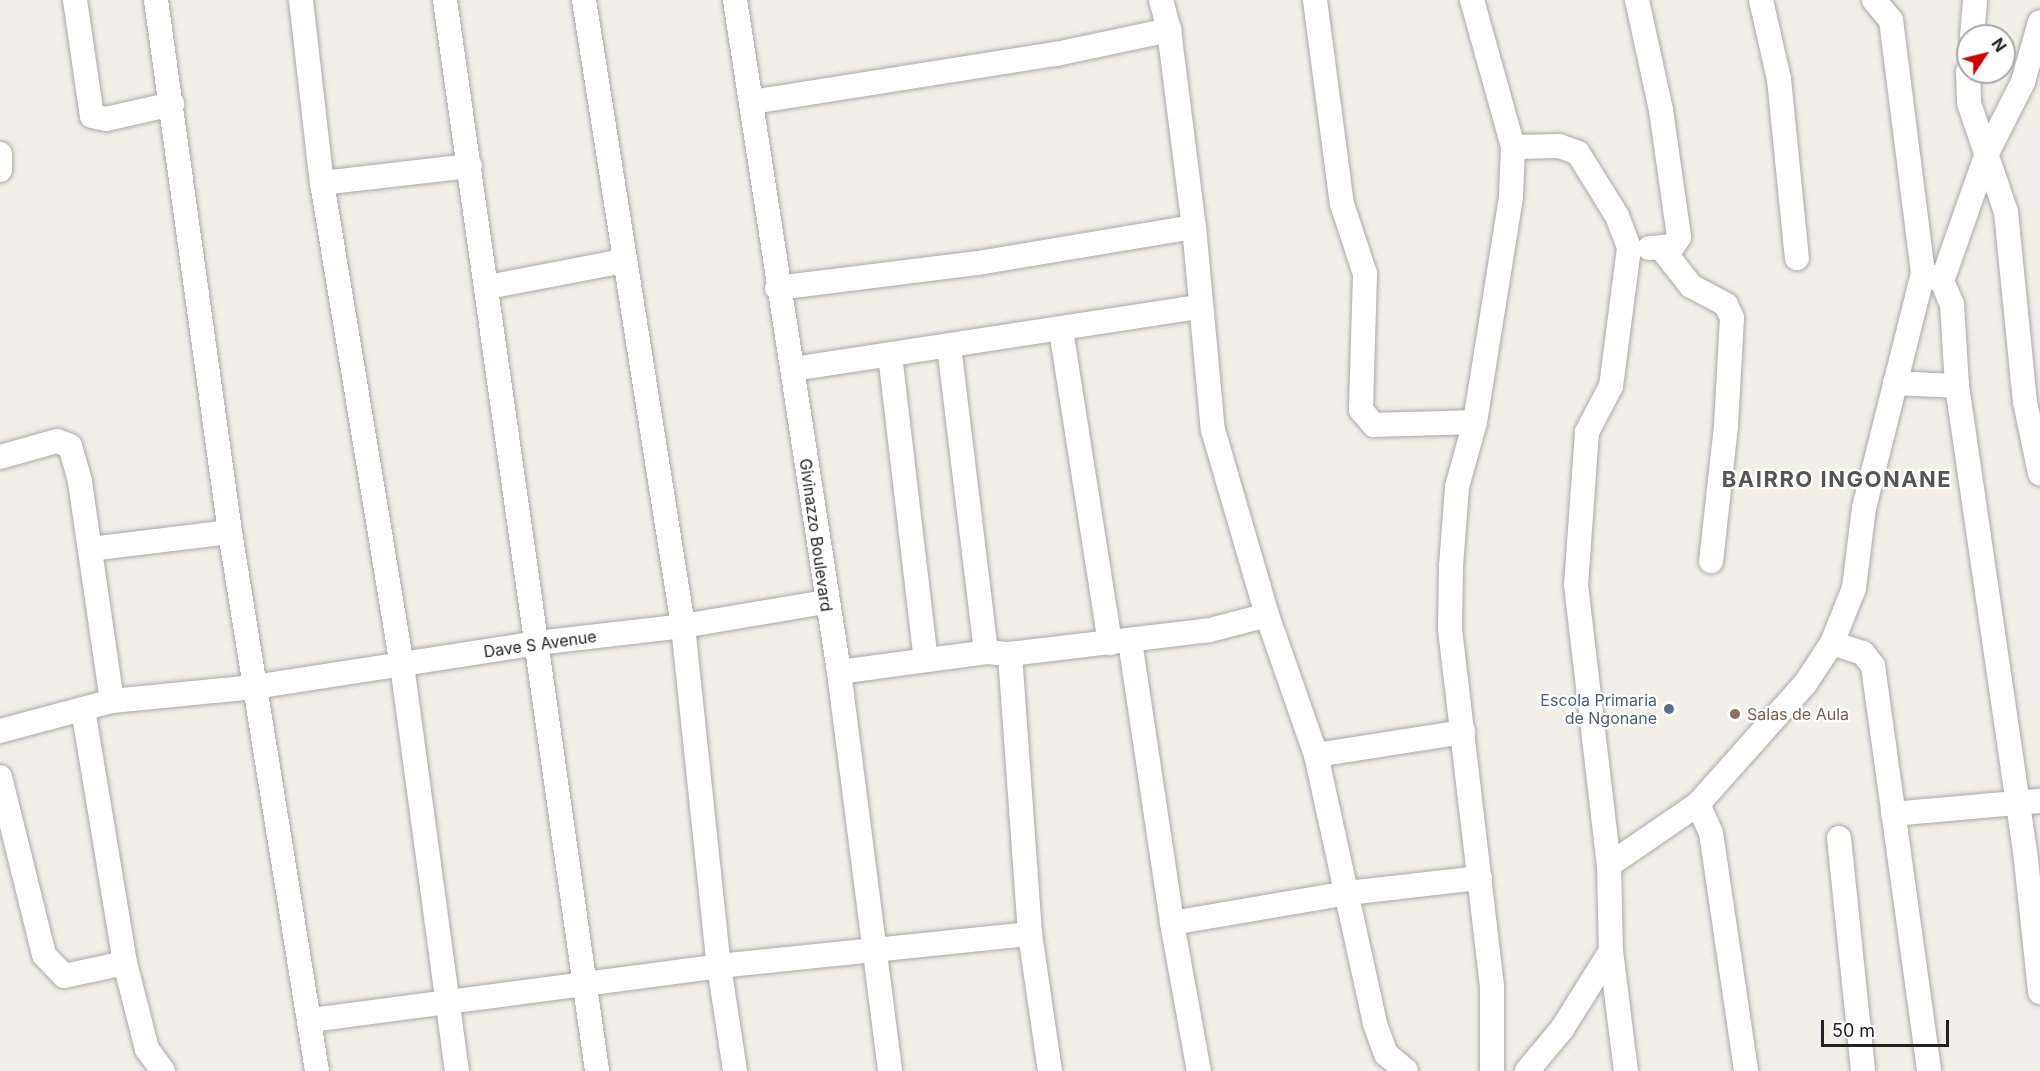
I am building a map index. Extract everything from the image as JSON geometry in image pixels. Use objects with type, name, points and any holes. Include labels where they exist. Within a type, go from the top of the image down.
[{"type":"street","points":[[75,0],[92,116],[106,119],[172,105]]},
{"type":"street","points":[[156,0],[230,532],[311,1020],[317,1071]]},
{"type":"street","points":[[301,0],[322,183],[402,665],[457,1071]]},
{"type":"street","points":[[445,0],[488,287],[597,1071]]},
{"type":"street","points":[[584,0],[623,261],[683,626],[719,966],[735,1071]]},
{"type":"street","name":"Givinazzo Boulevard","points":[[735,0],[765,175],[777,288],[793,369],[825,602],[839,672],[890,1071]]},
{"type":"street","points":[[1161,0],[1169,30],[1194,227],[1198,307],[1213,430],[1267,615],[1316,755],[1375,1024],[1386,1054],[1406,1071]]},
{"type":"street","points":[[1315,0],[1342,204],[1365,274],[1361,410],[1374,425],[1475,422]]},
{"type":"street","points":[[1472,0],[1513,147],[1511,197],[1475,422],[1457,486],[1451,566],[1450,629],[1492,986],[1492,1071]]},
{"type":"street","points":[[1629,248],[1662,249],[1673,246],[1680,237],[1661,110],[1637,0]]},
{"type":"street","points":[[1761,0],[1779,79],[1797,258]]},
{"type":"street","points":[[1874,0],[1891,20],[1933,277],[1952,304],[1957,386],[2016,803],[2040,992]]},
{"type":"street","points":[[1973,24],[1975,0]]},
{"type":"street","points":[[1609,865],[1698,804],[1805,684],[1832,643],[1854,588],[1864,508],[1895,383],[1933,277],[1987,153],[2031,86],[2040,22]]},
{"type":"street","points":[[752,102],[1056,54],[1169,30]]},
{"type":"street","points":[[1969,84],[1970,103],[2006,212],[2025,402],[2040,473]]},
{"type":"street","points":[[1513,147],[1559,146],[1578,153],[1617,216],[1629,248],[1611,386],[1587,432],[1576,585],[1609,865],[1611,951],[1626,1071]]},
{"type":"street","points":[[0,154],[0,170]]},
{"type":"street","points":[[322,183],[470,166]]},
{"type":"street","points":[[777,288],[978,263],[1194,227]]},
{"type":"street","points":[[1662,249],[1691,286],[1726,304],[1732,318],[1726,426],[1711,561]]},
{"type":"street","points":[[488,287],[623,261]]},
{"type":"street","points":[[793,369],[1061,330],[1198,307]]},
{"type":"street","points":[[1061,330],[1199,1071]]},
{"type":"street","points":[[948,346],[986,652]]},
{"type":"street","points":[[890,355],[926,660]]},
{"type":"street","points":[[1895,383],[1957,386]]},
{"type":"street","points":[[0,457],[57,441],[70,446],[91,549],[112,701]]},
{"type":"street","points":[[91,549],[230,532]]},
{"type":"street","name":"Dave S Avenue","points":[[0,731],[112,701],[254,687],[537,644],[683,626],[825,602]]},
{"type":"street","points":[[839,672],[986,652],[1011,654],[1120,642],[1210,630],[1267,615]]},
{"type":"street","points":[[1832,643],[1863,653],[1873,666],[1929,1071]]},
{"type":"street","points":[[1011,654],[1030,933],[1050,1071]]},
{"type":"street","points":[[83,709],[125,963],[147,1049],[163,1071]]},
{"type":"street","points":[[1316,755],[1463,732]]},
{"type":"street","points":[[0,777],[44,954],[64,976],[125,963]]},
{"type":"street","points":[[1893,814],[2040,801]]},
{"type":"street","points":[[1698,804],[1711,833],[1746,1071]]},
{"type":"street","points":[[1839,838],[1863,1071]]},
{"type":"street","points":[[1172,923],[1348,893],[1480,878]]},
{"type":"street","points":[[311,1020],[719,966],[1030,933]]},
{"type":"street","points":[[1527,1071],[1562,1029],[1611,951]]},
{"type":"place","name":"Escola Primaria de Ngonane","points":[[1669,709]]},
{"type":"place","name":"Salas de Aula","points":[[1735,714]]},
{"type":"district","name":"BAIRRO INGONANE","points":[[1837,480]]}]
